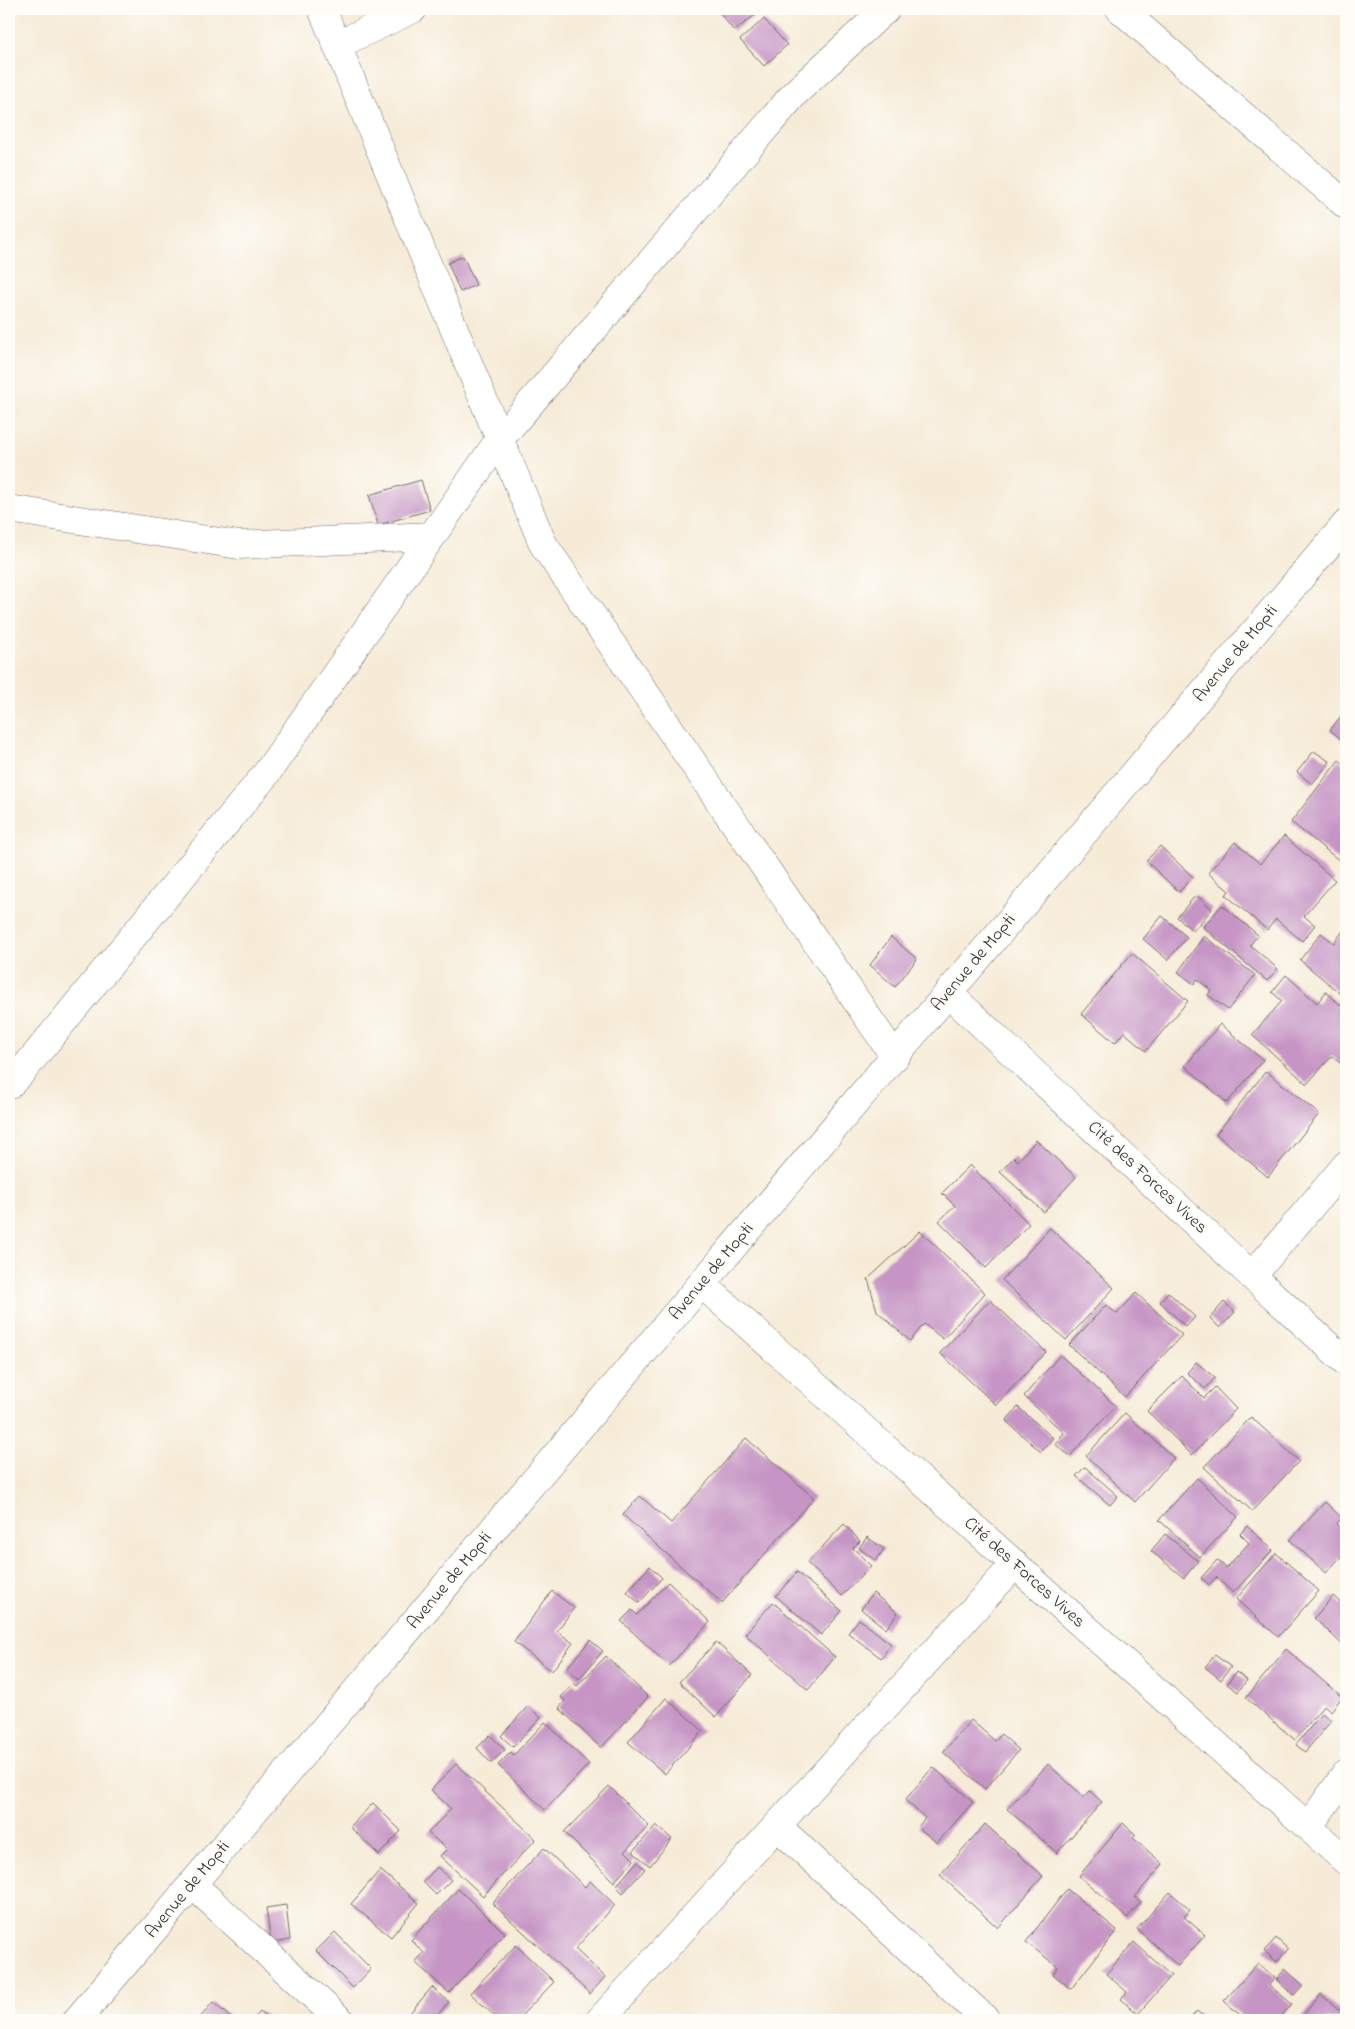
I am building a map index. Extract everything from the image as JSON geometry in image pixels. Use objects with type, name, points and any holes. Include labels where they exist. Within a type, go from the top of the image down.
[{"type":"street","points":[[322,9],[542,544],[894,1057]]},
{"type":"street","points":[[337,45],[413,9]]},
{"type":"street","points":[[9,1085],[266,774],[499,440],[795,93],[886,9]]},
{"type":"street","points":[[1120,9],[1346,205]]},
{"type":"street","points":[[9,509],[239,545],[432,536]]},
{"type":"street","name":"Avenue de Mopti","points":[[77,2020],[1346,524]]},
{"type":"street","name":"Cité des Forces Vives","points":[[948,993],[1346,1362]]},
{"type":"street","points":[[1252,1276],[1346,1165]]},
{"type":"street","name":"Cité des Forces Vives","points":[[702,1284],[1346,1861]]},
{"type":"street","points":[[600,2020],[1015,1564]]},
{"type":"street","points":[[1308,1827],[1346,1774]]},
{"type":"street","points":[[777,1826],[986,2020]]},
{"type":"street","points":[[192,1884],[340,2020]]},
{"type":"building","points":[[717,9],[763,9],[734,31]]},
{"type":"building","points":[[764,19],[787,45],[764,66],[740,40]]},
{"type":"building","points":[[463,256],[476,285],[460,292],[448,263]]},
{"type":"building","points":[[421,480],[430,510],[378,525],[369,495]]},
{"type":"building","points":[[1346,710],[1346,743],[1330,730]]},
{"type":"building","points":[[1314,751],[1330,762],[1312,784],[1297,772]]},
{"type":"building","points":[[1339,760],[1346,766],[1345,865],[1291,822]]},
{"type":"building","points":[[1284,836],[1335,880],[1304,916],[1315,925],[1302,941],[1276,919],[1267,930],[1226,895],[1229,891],[1208,873],[1235,842],[1260,864]]},
{"type":"building","points":[[1160,846],[1193,877],[1179,892],[1146,861]]},
{"type":"building","points":[[1196,895],[1212,909],[1193,931],[1177,917]]},
{"type":"building","points":[[1222,905],[1258,935],[1250,945],[1278,969],[1267,981],[1203,927]]},
{"type":"building","points":[[1162,916],[1187,937],[1168,960],[1143,939]]},
{"type":"building","points":[[1346,927],[1346,998],[1300,960],[1321,933],[1334,943]]},
{"type":"building","points":[[1204,936],[1255,975],[1228,1010],[1208,995],[1211,990],[1197,979],[1194,984],[1178,972]]},
{"type":"building","points":[[891,937],[917,959],[895,987],[870,965]]},
{"type":"building","points":[[1132,953],[1188,1001],[1146,1051],[1124,1032],[1115,1043],[1081,1014]]},
{"type":"building","points":[[1286,975],[1317,1003],[1326,992],[1346,1010],[1346,1068],[1332,1056],[1307,1084],[1252,1035],[1282,1001],[1272,992]]},
{"type":"building","points":[[1220,1024],[1263,1060],[1227,1103],[1185,1066]]},
{"type":"building","points":[[1266,1071],[1319,1114],[1268,1177],[1216,1134]]},
{"type":"building","points":[[1036,1140],[1076,1177],[1044,1212],[1000,1172],[1014,1157],[1018,1161]]},
{"type":"building","points":[[970,1165],[1029,1224],[986,1268],[939,1221],[955,1206],[942,1193]]},
{"type":"building","points":[[1050,1228],[1114,1288],[1066,1340],[1002,1280]]},
{"type":"building","points":[[920,1231],[985,1293],[943,1339],[924,1324],[910,1341],[877,1311],[868,1279]]},
{"type":"building","points":[[1168,1292],[1195,1317],[1186,1327],[1160,1302]]},
{"type":"building","points":[[1136,1293],[1182,1335],[1125,1397],[1069,1345],[1106,1305],[1117,1314]]},
{"type":"building","points":[[990,1300],[1046,1352],[996,1405],[940,1353]]},
{"type":"building","points":[[1224,1302],[1235,1312],[1220,1328],[1210,1318]]},
{"type":"building","points":[[1060,1355],[1116,1406],[1070,1456],[1055,1444],[1064,1433],[1024,1396]]},
{"type":"building","points":[[1196,1362],[1215,1378],[1205,1389],[1187,1373]]},
{"type":"building","points":[[1182,1376],[1204,1398],[1215,1387],[1236,1409],[1192,1455],[1147,1411]]},
{"type":"building","points":[[1018,1407],[1053,1438],[1041,1452],[1006,1421]]},
{"type":"building","points":[[1125,1413],[1174,1458],[1135,1502],[1086,1456]]},
{"type":"building","points":[[1251,1417],[1299,1461],[1252,1511],[1204,1467]]},
{"type":"building","points":[[746,1438],[814,1498],[722,1603],[623,1515],[640,1496],[671,1523]]},
{"type":"building","points":[[1085,1467],[1118,1496],[1110,1505],[1076,1476]]},
{"type":"building","points":[[1197,1478],[1238,1517],[1200,1557],[1159,1520]]},
{"type":"building","points":[[1325,1502],[1342,1518],[1336,1524],[1346,1534],[1346,1551],[1326,1573],[1290,1540]]},
{"type":"building","points":[[844,1524],[860,1541],[853,1548],[871,1566],[842,1596],[807,1563]]},
{"type":"building","points":[[1247,1526],[1273,1550],[1233,1593],[1216,1577],[1209,1585],[1201,1578],[1217,1560],[1226,1568],[1249,1543],[1240,1534]]},
{"type":"building","points":[[1165,1534],[1198,1561],[1184,1578],[1151,1551]]},
{"type":"building","points":[[867,1537],[884,1549],[876,1561],[859,1548]]},
{"type":"building","points":[[1276,1553],[1319,1591],[1278,1637],[1236,1599]]},
{"type":"building","points":[[650,1566],[662,1578],[639,1603],[627,1592]]},
{"type":"building","points":[[797,1572],[842,1611],[821,1635],[776,1596]]},
{"type":"building","points":[[668,1582],[710,1622],[669,1666],[621,1621],[632,1610],[637,1615]]},
{"type":"building","points":[[552,1591],[574,1608],[557,1631],[573,1643],[552,1671],[514,1642]]},
{"type":"building","points":[[873,1593],[898,1613],[886,1629],[861,1609]]},
{"type":"building","points":[[1333,1596],[1346,1608],[1346,1648],[1314,1618]]},
{"type":"building","points":[[773,1602],[835,1657],[808,1690],[745,1634]]},
{"type":"building","points":[[859,1619],[891,1644],[881,1658],[848,1633]]},
{"type":"building","points":[[590,1640],[603,1651],[579,1679],[567,1668]]},
{"type":"building","points":[[716,1642],[752,1675],[716,1717],[679,1682]]},
{"type":"building","points":[[1286,1649],[1342,1697],[1331,1711],[1324,1705],[1295,1740],[1246,1698]]},
{"type":"building","points":[[1215,1655],[1231,1667],[1221,1680],[1205,1667]]},
{"type":"building","points":[[606,1656],[648,1697],[601,1748],[559,1708],[565,1701],[561,1697],[574,1683],[577,1686]]},
{"type":"building","points":[[1236,1672],[1247,1680],[1238,1692],[1227,1684]]},
{"type":"building","points":[[666,1698],[703,1731],[665,1774],[628,1742]]},
{"type":"building","points":[[528,1706],[541,1718],[513,1747],[501,1736]]},
{"type":"building","points":[[1322,1713],[1331,1721],[1305,1752],[1296,1745]]},
{"type":"building","points":[[971,1720],[995,1741],[1001,1734],[1019,1750],[985,1789],[943,1752]]},
{"type":"building","points":[[545,1722],[589,1764],[545,1810],[498,1765],[511,1752],[514,1755]]},
{"type":"building","points":[[490,1735],[505,1750],[491,1763],[477,1748]]},
{"type":"building","points":[[456,1764],[536,1839],[483,1896],[440,1856],[447,1849],[428,1833],[451,1809],[431,1790]]},
{"type":"building","points":[[1048,1764],[1084,1797],[1090,1791],[1102,1802],[1057,1853],[1007,1809]]},
{"type":"building","points":[[933,1767],[973,1802],[937,1843],[918,1827],[925,1818],[905,1800]]},
{"type":"building","points":[[609,1786],[649,1826],[625,1851],[634,1860],[614,1882],[564,1832]]},
{"type":"building","points":[[373,1803],[401,1831],[379,1855],[350,1827]]},
{"type":"building","points":[[1123,1823],[1136,1835],[1133,1838],[1163,1864],[1135,1897],[1141,1902],[1127,1918],[1079,1876]]},
{"type":"building","points":[[985,1824],[1043,1876],[998,1928],[940,1875]]},
{"type":"building","points":[[656,1825],[672,1839],[650,1866],[633,1852]]},
{"type":"building","points":[[544,1848],[585,1887],[590,1881],[615,1905],[575,1949],[605,1977],[590,1994],[492,1903]]},
{"type":"building","points":[[637,1862],[645,1869],[623,1893],[616,1886]]},
{"type":"building","points":[[437,1867],[451,1880],[436,1895],[423,1882]]},
{"type":"building","points":[[380,1870],[419,1903],[391,1937],[351,1904]]},
{"type":"building","points":[[458,1889],[505,1933],[449,1993],[415,1962],[424,1953],[411,1940]]},
{"type":"building","points":[[1067,1889],[1117,1930],[1071,1989],[1053,1974],[1058,1967],[1026,1942]]},
{"type":"building","points":[[1170,1892],[1190,1910],[1184,1917],[1205,1935],[1178,1966],[1137,1929]]},
{"type":"building","points":[[286,1905],[290,1940],[271,1943],[266,1908]]},
{"type":"building","points":[[335,1932],[371,1969],[353,1988],[316,1951]]},
{"type":"building","points":[[1276,1938],[1288,1949],[1277,1962],[1264,1951]]},
{"type":"building","points":[[1134,1942],[1171,1976],[1138,2014],[1121,1999],[1127,1992],[1106,1974]]},
{"type":"building","points":[[516,1945],[554,1982],[517,2020],[499,2020],[470,1993]]},
{"type":"building","points":[[1258,1963],[1275,1978],[1269,1985],[1292,2004],[1278,2020],[1246,2020],[1224,2001]]},
{"type":"building","points":[[1285,1969],[1303,1985],[1294,1995],[1276,1980]]},
{"type":"building","points":[[432,1987],[449,2002],[433,2020],[404,2020]]},
{"type":"building","points":[[1321,1994],[1346,2016],[1346,2020],[1299,2020]]},
{"type":"building","points":[[213,2002],[233,2020],[198,2020]]},
{"type":"building","points":[[1197,2011],[1207,2020],[1189,2020]]},
{"type":"building","points":[[260,2012],[271,2020],[253,2020]]}]
